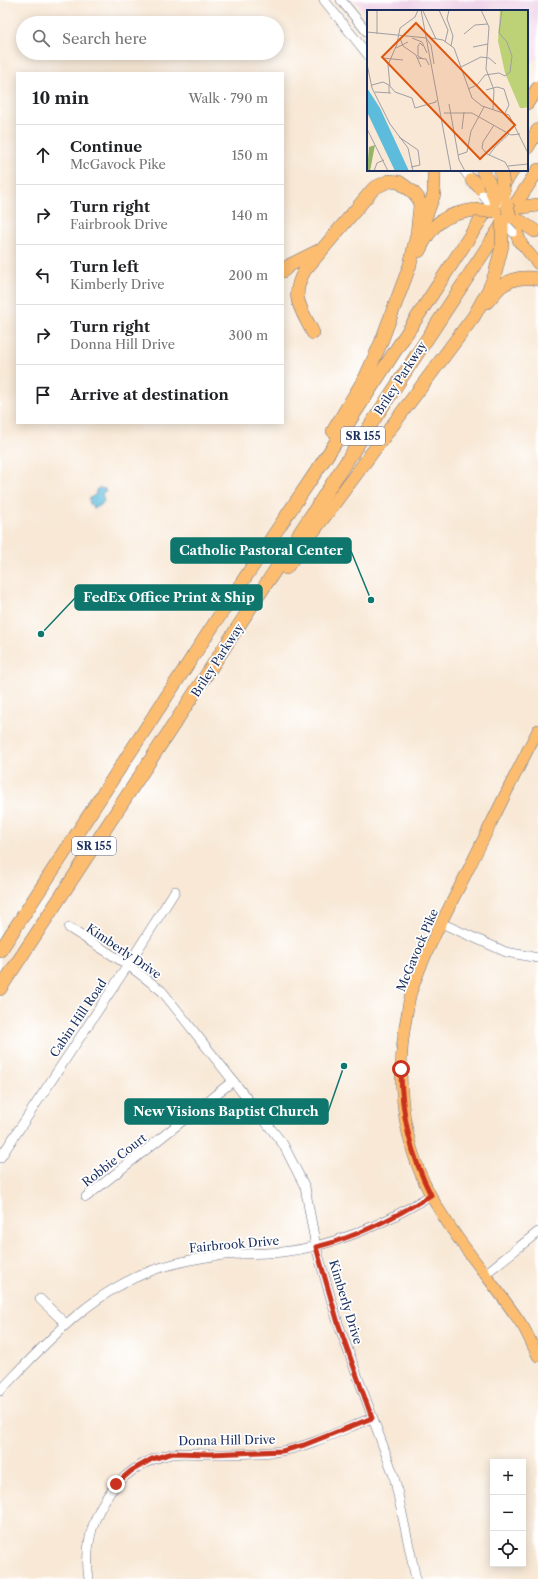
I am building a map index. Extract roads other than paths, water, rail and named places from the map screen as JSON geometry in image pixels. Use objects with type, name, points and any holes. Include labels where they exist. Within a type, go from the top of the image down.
[{"type":"highway","points":[[528,146],[538,130]]},
{"type":"highway","name":"Briley Parkway","points":[[0,989],[538,170]]},
{"type":"highway","points":[[417,234],[424,222],[434,194],[434,171]]},
{"type":"highway","points":[[474,316],[489,290],[512,215],[501,171]]},
{"type":"highway","name":"Briley Parkway","points":[[0,951],[258,556],[334,445],[512,171]]},
{"type":"highway","points":[[472,180],[485,182],[512,215],[536,233]]},
{"type":"highway","points":[[258,556],[366,376],[380,345],[410,265],[417,234],[420,206],[418,198],[407,186],[399,182],[389,181],[374,188],[305,270],[300,279],[298,288],[298,306],[313,333]]},
{"type":"highway","points":[[410,265],[418,253],[426,235],[434,225],[454,214],[475,210],[512,215]]},
{"type":"highway","points":[[284,270],[290,265],[325,247]]},
{"type":"highway","points":[[189,703],[291,562],[474,316],[502,285],[524,277],[538,279]]},
{"type":"main road","points":[[512,215],[538,264]]},
{"type":"main road","name":"McGavock Pike","points":[[538,730],[442,923],[411,991],[403,1033],[401,1060],[402,1093],[406,1126],[414,1155],[431,1195],[456,1236],[524,1329],[538,1356]]},
{"type":"street","points":[[324,0],[367,54]]},
{"type":"street","points":[[340,0],[367,32]]},
{"type":"street","points":[[465,171],[472,180]]},
{"type":"street","name":"Cabin Hill Road","points":[[0,1158],[128,965],[175,891]]},
{"type":"street","points":[[442,923],[506,952],[538,958]]},
{"type":"street","name":"Kimberly Drive","points":[[70,928],[128,965],[162,991],[283,1144],[304,1187],[316,1247],[338,1323],[394,1476],[416,1579]]},
{"type":"street","name":"Robbie Court","points":[[86,1198],[233,1081]]},
{"type":"street","name":"Fairbrook Drive","points":[[0,1391],[66,1324],[97,1299],[111,1290],[140,1276],[168,1266],[202,1257],[281,1252],[316,1247],[346,1238],[371,1227],[431,1195]]},
{"type":"street","points":[[485,1274],[538,1232]]},
{"type":"street","points":[[40,1299],[66,1324]]},
{"type":"street","name":"Donna Hill Drive","points":[[89,1579],[87,1564],[91,1536],[94,1519],[101,1504],[116,1484],[131,1471],[152,1459],[173,1453],[210,1454],[282,1451],[304,1445],[372,1418]]},
{"type":"water","points":[[99,488],[105,489],[106,491],[102,493],[104,501],[101,505],[94,508],[90,504],[89,499],[96,494],[96,490]]},
{"type":"place","name":"Catholic Pastoral Center","points":[[371,600]]},
{"type":"place","name":"FedEx Office Print & Ship","points":[[41,634]]},
{"type":"place","name":"New Visions Baptist Church","points":[[344,1066]]}]
